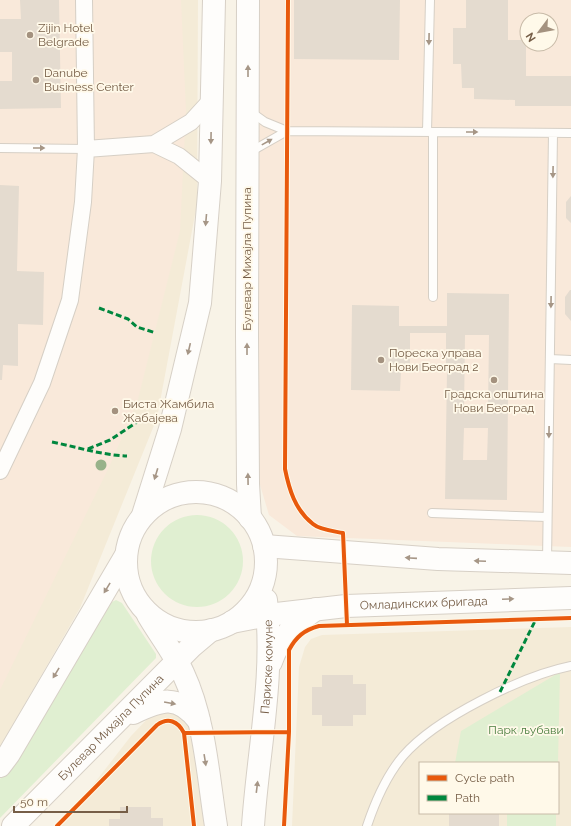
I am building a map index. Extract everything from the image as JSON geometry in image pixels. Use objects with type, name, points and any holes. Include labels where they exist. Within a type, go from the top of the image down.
[{"type":"main road","points":[[0,766],[9,754],[126,555],[132,534],[143,516],[170,429],[200,304],[210,181],[214,0]]},
{"type":"main road","name":"Булевар Михајла Пупина","points":[[248,0],[247,433],[250,518]]},
{"type":"main road","points":[[139,602],[159,621],[171,627],[198,632],[220,626],[239,616],[251,604],[260,590],[266,562],[261,536],[250,518],[242,509],[221,496],[197,492],[173,495],[157,504],[143,516]]},
{"type":"main road","points":[[264,546],[438,559],[571,563]]},
{"type":"main road","points":[[126,555],[128,580],[139,602],[177,662],[188,686],[199,721],[216,826]]},
{"type":"main road","name":"Париске комуне","points":[[253,826],[268,673],[268,614],[263,579]]},
{"type":"main road","name":"Омладинских бригада","points":[[220,626],[268,614],[346,606],[571,598]]},
{"type":"main road","points":[[268,673],[281,640],[291,628],[316,609]]},
{"type":"main road","name":"Булевар Михајла Пупина","points":[[13,826],[177,662],[220,626]]},
{"type":"main road","points":[[121,719],[156,702],[164,701],[184,707],[199,721]]},
{"type":"street","points":[[0,471],[42,383],[70,300],[80,224],[86,149],[84,0]]},
{"type":"street","points":[[86,149],[154,144],[191,122],[212,100]]},
{"type":"street","points":[[154,144],[179,156],[210,181]]},
{"type":"lane","points":[[430,0],[430,132],[433,297]]},
{"type":"lane","points":[[248,110],[265,122],[287,131],[571,133]]},
{"type":"lane","points":[[248,154],[287,131]]},
{"type":"lane","points":[[547,563],[554,133]]},
{"type":"lane","points":[[0,148],[86,149]]},
{"type":"lane","points":[[550,359],[571,360]]},
{"type":"lane","points":[[432,513],[547,517]]},
{"type":"lane","points":[[367,826],[376,803],[395,766],[416,742],[451,718],[488,697],[522,681],[571,666]]},
{"type":"shaded area","points":[[0,0],[198,0],[197,204],[157,418],[80,608],[0,747]]},
{"type":"shaded area","points":[[0,0],[181,0],[186,111],[180,231],[137,403],[110,465],[0,690]]},
{"type":"shaded area","points":[[259,0],[571,0],[571,547],[297,536],[269,515],[258,478]]},
{"type":"shaded area","points":[[571,627],[571,826],[292,826],[299,667],[305,647],[311,639],[322,635]]},
{"type":"shaded area","points":[[164,707],[190,721],[205,826],[57,826],[75,808],[131,736],[154,712]]},
{"type":"green space","points":[[197,515],[206,516],[223,523],[235,535],[242,552],[242,570],[235,587],[223,599],[206,606],[197,607],[188,606],[171,599],[159,587],[152,570],[151,561],[152,552],[159,535],[171,523],[188,516]]},
{"type":"green space","points":[[116,600],[122,603],[156,654],[156,658],[0,818],[0,779],[16,758],[112,602]]},
{"type":"green space","name":"Парк љубави","points":[[560,672],[558,762],[455,762],[461,731]]},
{"type":"green space","points":[[507,814],[556,814],[556,826],[507,826]]},
{"type":"building","points":[[20,0],[59,0],[61,108],[0,109],[0,81],[12,81],[12,52],[0,52],[0,19],[21,19]]},
{"type":"building","points":[[294,0],[400,0],[399,60],[294,59]]},
{"type":"building","points":[[466,0],[508,0],[508,40],[519,40],[519,52],[526,52],[526,76],[571,76],[571,106],[515,106],[515,100],[474,99],[474,88],[462,88],[461,64],[453,64],[453,28],[466,28]]},
{"type":"building","points":[[0,185],[19,186],[17,271],[44,272],[43,325],[18,324],[18,366],[3,365],[2,380],[0,380]]},
{"type":"building","points":[[571,196],[571,223],[566,218],[566,202]]},
{"type":"building","points":[[570,290],[571,321],[565,314],[565,297]]},
{"type":"building","points":[[447,293],[509,294],[507,500],[445,499],[447,371],[401,371],[400,391],[351,390],[352,305],[399,306],[399,326],[447,326]],"holes":[[[410,333],[446,333],[446,364],[410,364]],[[465,335],[489,335],[488,413],[464,412]],[[464,428],[488,428],[487,460],[463,460]]]},
{"type":"building","points":[[322,675],[353,675],[353,684],[366,684],[366,715],[353,715],[353,726],[322,726],[322,715],[312,715],[312,687],[322,687]]},
{"type":"building","points":[[120,807],[151,807],[151,818],[163,818],[163,826],[109,826],[109,819],[120,819]]},
{"type":"building","points":[[449,814],[499,814],[499,826],[449,826]]},
{"type":"marked path","points":[[99,308],[128,319],[137,327],[156,333]]},
{"type":"marked path","points":[[88,449],[110,440],[140,420]]},
{"type":"marked path","points":[[52,442],[98,452],[127,456]]},
{"type":"marked path","points":[[500,692],[536,619]]},
{"type":"cycle path","points":[[288,0],[285,469],[297,506],[307,518],[319,528],[343,533],[347,625]]},
{"type":"cycle path","points":[[284,826],[289,732],[289,650],[301,635],[319,626],[571,618]]},
{"type":"cycle path","points":[[57,826],[157,725],[165,721],[176,723],[184,733],[194,826]]},
{"type":"cycle path","points":[[184,733],[289,732]]},
{"type":"place","name":"Zijin Hotel Belgrade","points":[[30,35]]},
{"type":"place","name":"Danube Business Center","points":[[36,80]]},
{"type":"place","name":"Пореска управа Нови Београд 2","points":[[381,360]]},
{"type":"place","name":"Градска општина Нови Београд","points":[[494,380]]},
{"type":"place","name":"Биста Жамбила Жабајева","points":[[115,411]]}]
